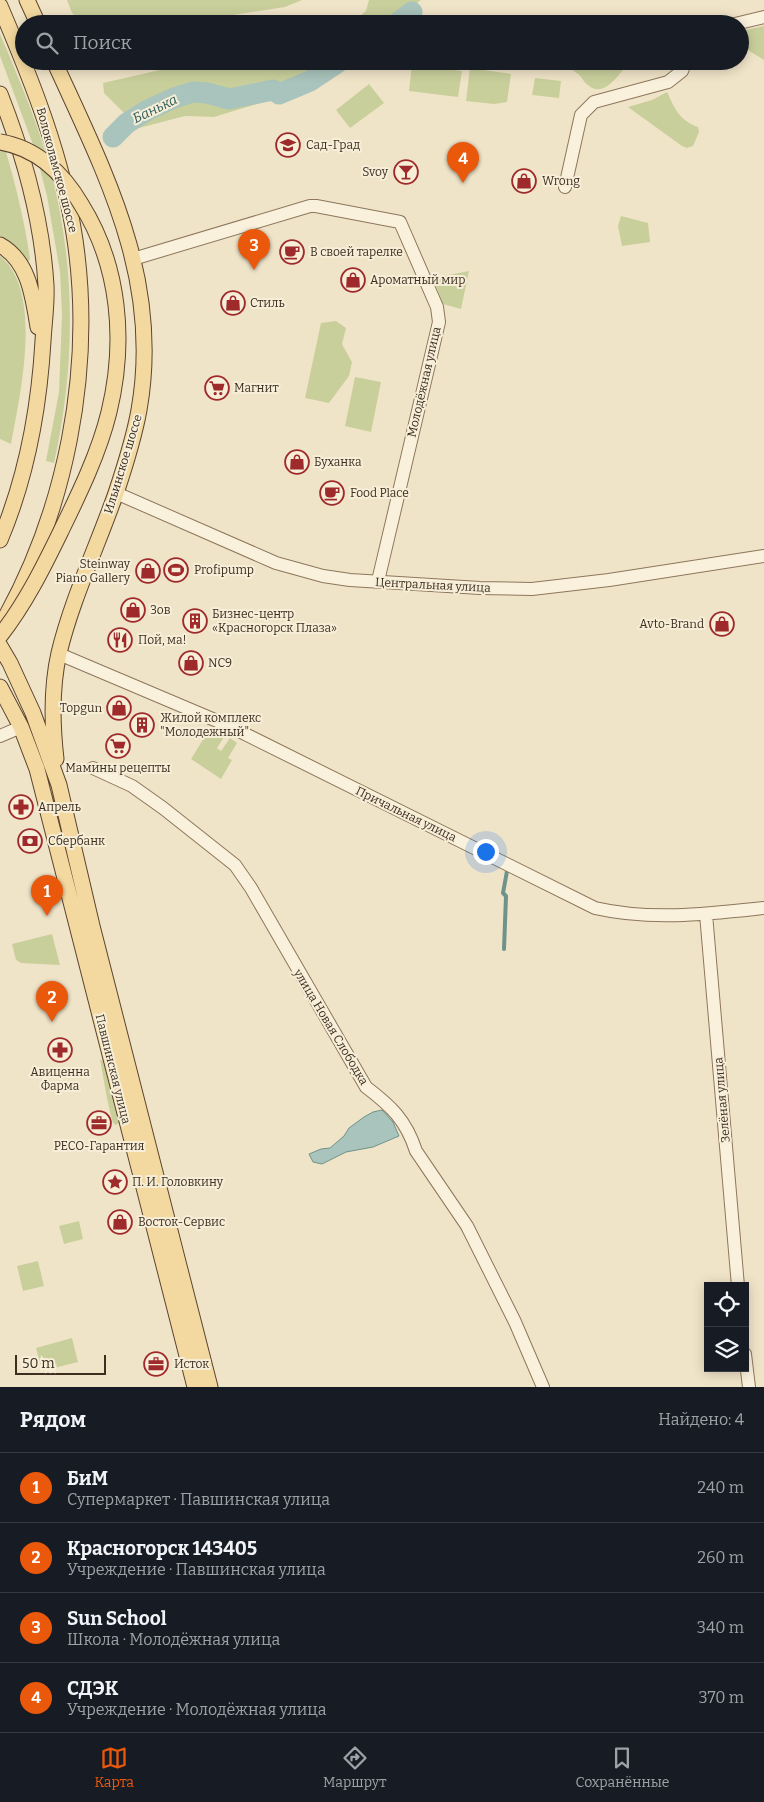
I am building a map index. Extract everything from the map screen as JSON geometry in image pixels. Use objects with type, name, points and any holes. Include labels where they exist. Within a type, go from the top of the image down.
[{"type":"main road","points":[[27,0],[34,15]]},
{"type":"main road","name":"Волоколамское шоссе","points":[[0,6],[15,42]]},
{"type":"main road","name":"Волоколамское шоссе","points":[[0,627],[23,582],[45,526],[64,465],[71,432],[80,354],[80,315],[75,240],[67,198],[44,113],[26,70]]},
{"type":"main road","name":"Ильинское шоссе","points":[[58,70],[104,171],[134,259],[143,311],[144,368],[140,410],[132,443],[59,654],[53,710],[59,785]]},
{"type":"main road","points":[[0,94],[20,149],[33,198],[46,286],[37,410],[28,457],[0,540]]},
{"type":"main road","points":[[0,142],[10,143],[29,151],[46,162],[74,192],[88,214],[102,244],[113,286],[119,335],[116,374],[109,413],[94,456],[70,512],[38,578],[13,620],[0,636]]},
{"type":"main road","points":[[0,245],[12,254],[26,276],[31,290],[42,354]]},
{"type":"main road","points":[[0,646],[34,713],[59,785]]},
{"type":"main road","points":[[0,688],[21,727]]},
{"type":"main road","name":"Павшинская улица","points":[[21,727],[37,769],[195,1387]]},
{"type":"main road","name":"Павшинская улица","points":[[59,785],[94,933],[210,1387]]},
{"type":"street","points":[[749,21],[764,17]]},
{"type":"street","points":[[565,187],[581,115],[594,102],[668,82],[682,70]]},
{"type":"street","name":"Молодёжная улица","points":[[134,259],[310,206],[400,222],[437,308],[439,322],[378,581]]},
{"type":"street","name":"Центральная улица","points":[[116,493],[276,563],[323,576],[356,581],[532,589],[609,580],[764,556]]},
{"type":"street","name":"Причальная улица","points":[[59,654],[229,726],[595,908],[643,916],[706,914],[764,908]]},
{"type":"street","points":[[0,736],[21,727]]},
{"type":"street","name":"улица Новая Слободка","points":[[93,768],[145,794],[235,865],[251,888],[366,1088],[389,1104],[401,1120],[416,1151],[467,1226],[515,1322],[543,1387]]},
{"type":"street","name":"Зелёная улица","points":[[706,914],[738,1282]]},
{"type":"street","points":[[747,1372],[749,1387]]},
{"type":"green space","points":[[67,0],[302,0],[285,7],[232,15],[74,15]]},
{"type":"green space","points":[[369,0],[421,0],[399,15],[361,15],[366,11]]},
{"type":"green space","points":[[764,26],[764,60],[749,51],[749,29]]},
{"type":"green space","points":[[0,34],[24,92],[45,151],[63,228],[68,267],[70,307],[67,385],[54,463],[46,461],[59,392],[62,314],[60,272],[47,196],[35,150],[0,56]]},
{"type":"green space","points":[[160,70],[332,70],[326,80],[280,97],[214,117],[185,116],[139,128],[104,93],[103,83]]},
{"type":"green space","points":[[411,70],[462,71],[458,97],[409,91]]},
{"type":"green space","points":[[470,70],[511,74],[507,102],[494,104],[466,101]]},
{"type":"green space","points":[[573,70],[623,70],[612,83],[601,89],[595,89],[587,85]]},
{"type":"green space","points":[[535,78],[561,81],[559,98],[532,95]]},
{"type":"green space","points":[[369,84],[384,103],[350,128],[336,110]]},
{"type":"green space","points":[[667,92],[675,109],[682,117],[698,127],[699,132],[693,146],[687,148],[682,146],[628,107],[652,100]]},
{"type":"green space","points":[[0,132],[14,179],[28,243],[30,259],[28,262],[13,244],[0,236]]},
{"type":"green space","points":[[621,216],[648,223],[650,242],[622,246],[618,226]]},
{"type":"green space","points":[[0,256],[13,272],[22,293],[25,318],[23,372],[11,444],[0,439]]},
{"type":"green space","points":[[469,271],[461,309],[443,304],[433,278]]},
{"type":"green space","points":[[336,321],[346,328],[342,344],[352,362],[349,376],[329,403],[305,398],[321,323]]},
{"type":"green space","points":[[355,377],[381,382],[371,432],[345,426]]},
{"type":"green space","points":[[210,728],[224,737],[217,748],[221,751],[230,738],[237,743],[228,758],[232,760],[221,779],[191,759]]},
{"type":"green space","points":[[52,934],[60,965],[21,963],[16,960],[12,944]]},
{"type":"green space","points":[[100,1059],[103,1061],[120,1122],[116,1125],[113,1123],[111,1115]]},
{"type":"green space","points":[[79,1221],[83,1239],[64,1244],[59,1226]]},
{"type":"green space","points":[[38,1261],[44,1286],[23,1291],[17,1266]]},
{"type":"green space","points":[[72,1338],[78,1362],[42,1371],[36,1348]]},
{"type":"water","points":[[382,1110],[393,1122],[399,1136],[373,1147],[346,1152],[322,1164],[313,1162],[309,1154],[321,1149],[330,1148],[344,1136],[349,1128],[364,1117]]},
{"type":"waterway","name":"Банька","points":[[408,15],[412,12]]},
{"type":"waterway","name":"Банька","points":[[113,137],[127,123],[148,110],[193,92],[207,93],[229,99],[273,90],[279,94],[310,81],[326,70]]},
{"type":"waterway","points":[[504,949],[506,896],[503,893],[507,871]]},
{"type":"place","name":"Сад-Град","points":[[288,145]]},
{"type":"place","name":"Svoy","points":[[406,172]]},
{"type":"place","name":"Wrong","points":[[524,181]]},
{"type":"place","name":"СДЭК","points":[[463,183]]},
{"type":"place","name":"В своей тарелке","points":[[292,252]]},
{"type":"place","name":"Sun School","points":[[254,270]]},
{"type":"place","name":"Ароматный мир","points":[[353,280]]},
{"type":"place","name":"Стиль","points":[[233,303]]},
{"type":"place","name":"Магнит","points":[[217,388]]},
{"type":"place","name":"Буханка","points":[[297,462]]},
{"type":"place","name":"Food Place","points":[[332,493]]},
{"type":"place","name":"Profipump","points":[[176,570]]},
{"type":"place","name":"Steinway Piano Gallery","points":[[148,571]]},
{"type":"place","name":"Зов","points":[[133,610]]},
{"type":"place","name":"Бизнес-центр «Красногорск Плаза»","points":[[195,621]]},
{"type":"place","name":"Avto-Brand","points":[[722,624]]},
{"type":"place","name":"Пой, ма!","points":[[120,640]]},
{"type":"place","name":"NC9","points":[[191,663]]},
{"type":"place","name":"Topgun","points":[[119,708]]},
{"type":"place","name":"Жилой комплекс \"Молодежный\"","points":[[142,725]]},
{"type":"place","name":"Мамины рецепты","points":[[118,746]]},
{"type":"place","name":"Апрель","points":[[21,807]]},
{"type":"place","name":"Сбербанк","points":[[30,841]]},
{"type":"place","name":"БиМ","points":[[47,916]]},
{"type":"place","name":"Красногорск 143405","points":[[52,1022]]},
{"type":"place","name":"Авиценна Фарма","points":[[60,1050]]},
{"type":"place","name":"РЕСО-Гарантия","points":[[99,1123]]},
{"type":"place","name":"П. И. Головкину","points":[[115,1182]]},
{"type":"place","name":"Восток-Сервис","points":[[120,1222]]},
{"type":"place","name":"Исток","points":[[156,1364]]}]
